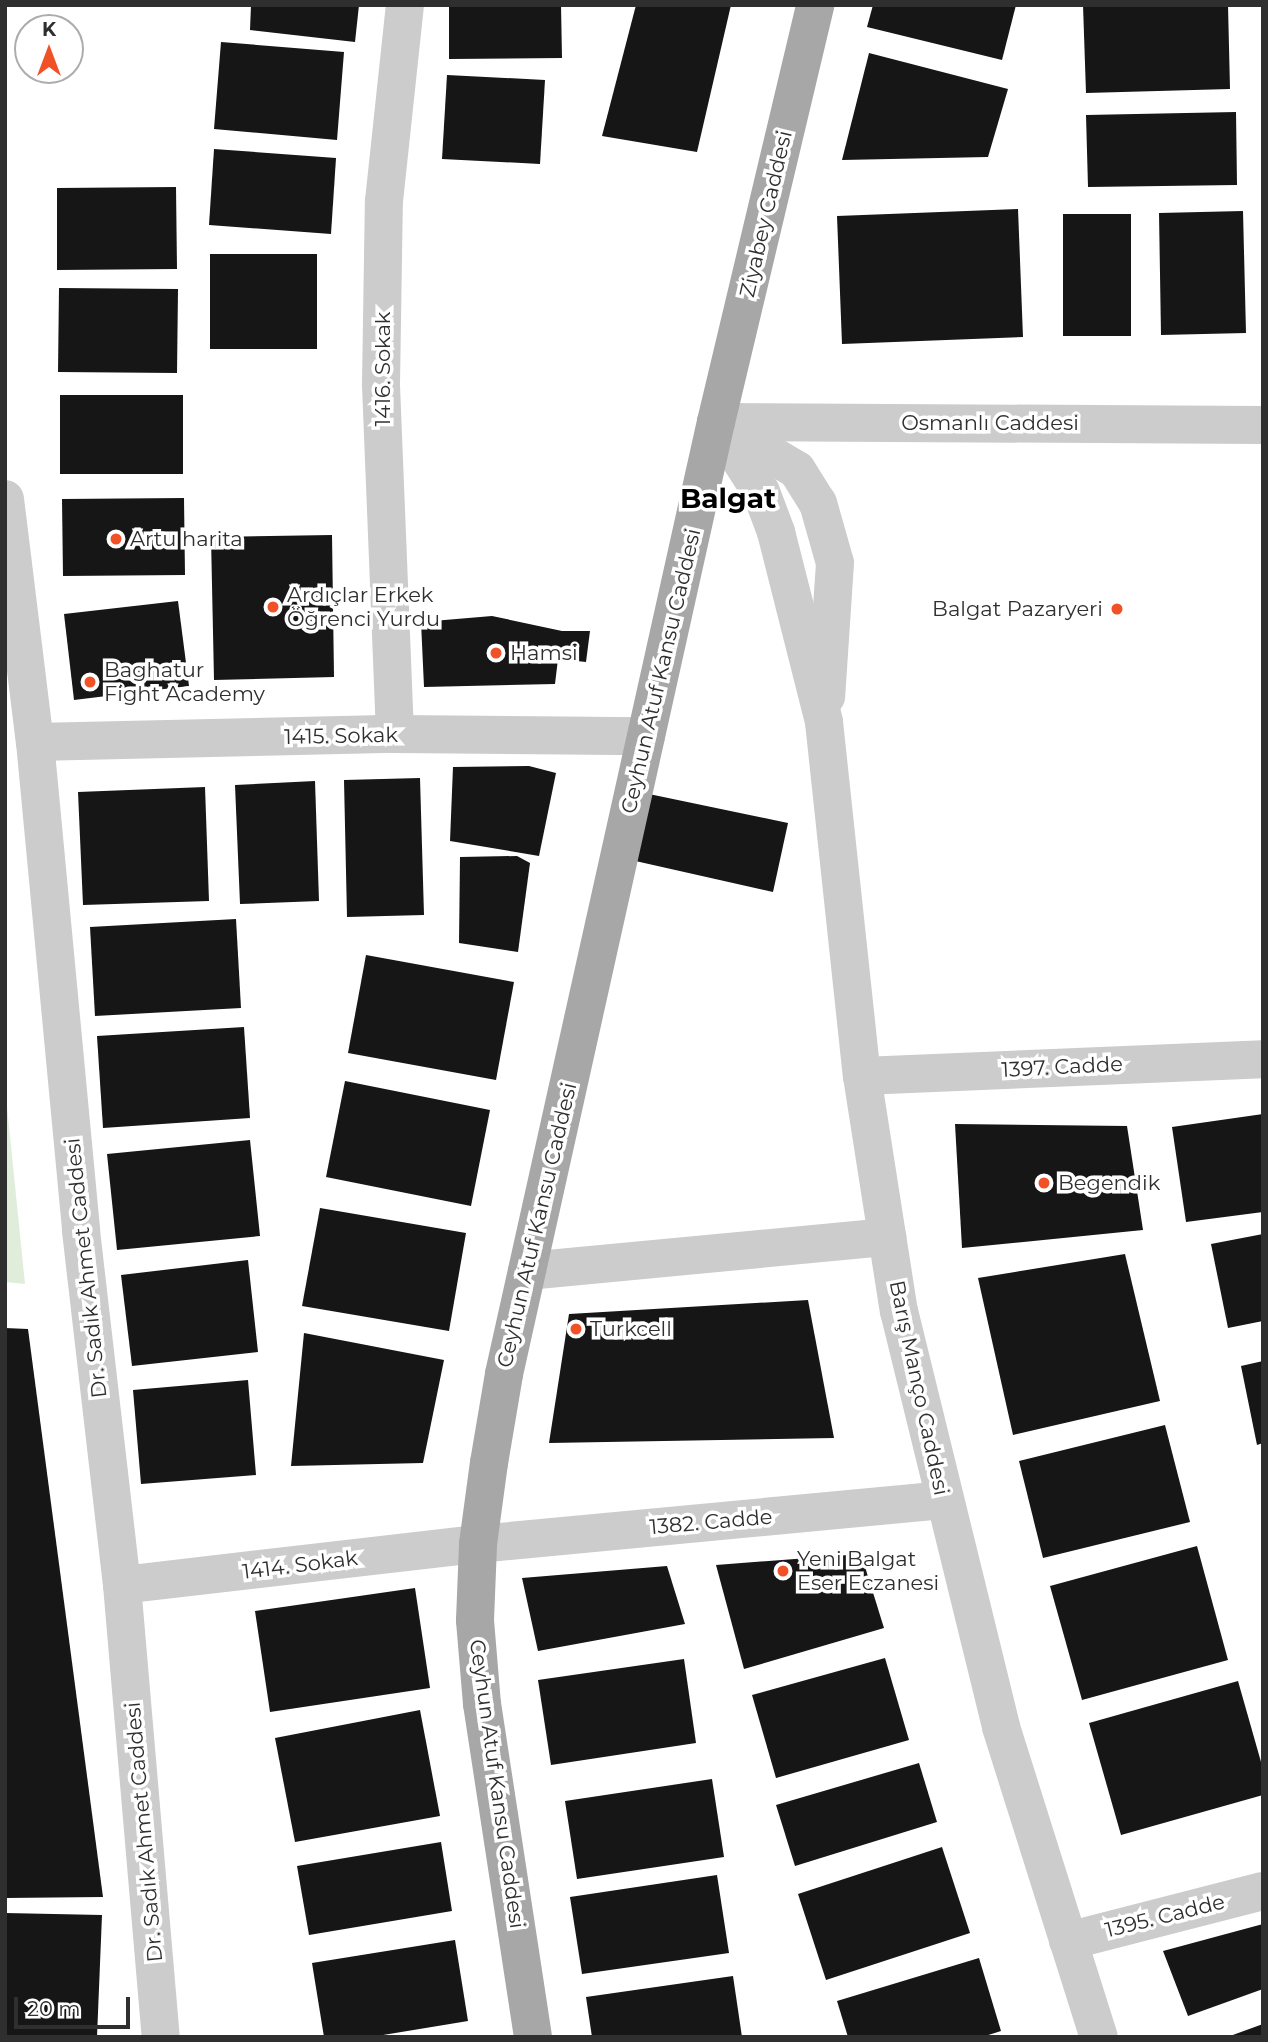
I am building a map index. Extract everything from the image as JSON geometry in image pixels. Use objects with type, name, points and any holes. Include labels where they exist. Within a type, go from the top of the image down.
[{"type":"main road","name":"Ziyabey Caddesi","points":[[716,422],[815,5]]},
{"type":"main road","name":"Ceyhun Atuf Kansu Caddesi","points":[[533,2037],[482,1704],[475,1620],[478,1544],[503,1374],[716,422]]},
{"type":"street","name":"1416. Sokak","points":[[396,734],[381,384],[384,201],[405,5]]},
{"type":"street","name":"Osmanlı Caddesi","points":[[716,422],[1263,425]]},
{"type":"street","name":"Barış Manço Caddesi","points":[[716,422],[797,470],[818,503],[835,563],[824,722]]},
{"type":"street","name":"Barış Manço Caddesi","points":[[716,422],[761,492],[776,532],[824,722],[862,1076],[899,1311],[943,1500],[1001,1727],[1099,2037]]},
{"type":"street","name":"Dr. Sadık Ahmet Caddesi","points":[[5,499],[35,741],[81,1231],[122,1585],[161,2037]]},
{"type":"street","name":"1415. Sokak","points":[[35,741],[396,734],[646,736]]},
{"type":"street","name":"1397. Cadde","points":[[862,1076],[1263,1059]]},
{"type":"street","points":[[527,1271],[887,1237]]},
{"type":"street","name":"1382. Cadde","points":[[478,1544],[943,1500]]},
{"type":"street","name":"1414. Sokak","points":[[122,1585],[478,1544]]},
{"type":"street","name":"1395. Cadde","points":[[1068,1941],[1263,1891]]},
{"type":"green space","points":[[5,1087],[25,1284],[5,1282]]},
{"type":"building","points":[[251,5],[359,5],[355,42],[250,30]]},
{"type":"building","points":[[449,5],[561,5],[562,58],[449,59]]},
{"type":"building","points":[[636,5],[731,5],[697,152],[602,136]]},
{"type":"building","points":[[873,5],[1016,5],[1002,60],[867,27]]},
{"type":"building","points":[[1083,5],[1228,5],[1230,89],[1086,93]]},
{"type":"building","points":[[221,42],[344,52],[337,140],[214,129]]},
{"type":"building","points":[[869,53],[1008,89],[988,157],[842,160]]},
{"type":"building","points":[[447,75],[545,80],[540,164],[442,159]]},
{"type":"building","points":[[1236,112],[1237,185],[1088,187],[1086,115]]},
{"type":"building","points":[[214,149],[336,158],[331,234],[209,225]]},
{"type":"building","points":[[176,187],[177,269],[57,270],[57,188]]},
{"type":"building","points":[[1018,209],[1023,337],[842,344],[837,216]]},
{"type":"building","points":[[1243,211],[1246,333],[1161,335],[1159,213]]},
{"type":"building","points":[[1063,214],[1131,214],[1131,336],[1063,336]]},
{"type":"building","points":[[210,254],[317,254],[317,349],[210,349]]},
{"type":"building","points":[[59,288],[178,289],[177,373],[58,372]]},
{"type":"building","points":[[60,395],[183,395],[183,474],[60,474]]},
{"type":"building","points":[[184,498],[185,575],[63,576],[62,499]]},
{"type":"building","name":"Ardıçlar Erkek Öğrenci Yurdu","points":[[332,535],[334,677],[214,680],[211,537]]},
{"type":"building","points":[[178,601],[189,686],[74,700],[64,614]]},
{"type":"building","points":[[492,616],[562,631],[590,631],[586,662],[558,659],[555,684],[424,687],[421,622]]},
{"type":"building","points":[[529,766],[556,773],[539,856],[450,841],[453,767]]},
{"type":"building","points":[[420,778],[424,915],[347,917],[344,780]]},
{"type":"building","points":[[315,781],[319,901],[240,904],[235,785]]},
{"type":"building","points":[[205,787],[209,901],[83,905],[78,792]]},
{"type":"building","points":[[649,794],[788,823],[773,892],[631,860]]},
{"type":"building","points":[[517,856],[530,863],[518,952],[459,943],[460,857]]},
{"type":"building","points":[[236,919],[241,1008],[95,1016],[90,927]]},
{"type":"building","points":[[366,955],[514,982],[496,1080],[348,1053]]},
{"type":"building","points":[[244,1027],[250,1118],[103,1128],[97,1036]]},
{"type":"building","points":[[345,1081],[490,1110],[471,1206],[326,1177]]},
{"type":"building","points":[[1263,1114],[1263,1212],[1186,1222],[1172,1127]]},
{"type":"building","points":[[955,1124],[1127,1126],[1143,1230],[962,1248]]},
{"type":"building","points":[[250,1140],[260,1236],[117,1250],[107,1154]]},
{"type":"building","points":[[320,1208],[466,1233],[449,1331],[302,1306]]},
{"type":"building","points":[[1263,1234],[1263,1321],[1228,1328],[1211,1244]]},
{"type":"building","points":[[1125,1254],[1160,1401],[1013,1435],[978,1278]]},
{"type":"building","points":[[248,1260],[258,1352],[132,1366],[121,1275]]},
{"type":"building","points":[[808,1300],[834,1438],[549,1443],[569,1314]]},
{"type":"building","points":[[5,1328],[28,1329],[103,1897],[5,1898]]},
{"type":"building","points":[[304,1333],[444,1360],[423,1463],[291,1466]]},
{"type":"building","points":[[1263,1361],[1263,1443],[1257,1445],[1241,1366]]},
{"type":"building","points":[[248,1380],[256,1475],[141,1484],[133,1390]]},
{"type":"building","points":[[1165,1425],[1190,1522],[1043,1558],[1019,1461]]},
{"type":"building","points":[[1197,1546],[1228,1660],[1082,1700],[1050,1586]]},
{"type":"building","points":[[861,1554],[884,1628],[744,1669],[716,1565]]},
{"type":"building","points":[[667,1566],[685,1624],[538,1651],[522,1578]]},
{"type":"building","points":[[415,1588],[430,1688],[270,1712],[255,1611]]},
{"type":"building","points":[[885,1658],[909,1740],[776,1778],[752,1695]]},
{"type":"building","points":[[684,1659],[696,1743],[551,1765],[538,1680]]},
{"type":"building","points":[[1238,1681],[1263,1769],[1263,1795],[1121,1835],[1089,1723]]},
{"type":"building","points":[[420,1710],[440,1816],[295,1842],[275,1738]]},
{"type":"building","points":[[919,1763],[937,1822],[795,1866],[776,1805]]},
{"type":"building","points":[[712,1779],[724,1857],[577,1879],[565,1801]]},
{"type":"building","points":[[441,1842],[452,1911],[309,1935],[297,1866]]},
{"type":"building","points":[[942,1847],[970,1933],[826,1980],[798,1894]]},
{"type":"building","points":[[717,1875],[729,1953],[582,1974],[570,1897]]},
{"type":"building","points":[[5,1913],[102,1915],[97,2037],[5,2037]]},
{"type":"building","points":[[1263,1924],[1263,1989],[1188,2016],[1163,1951]]},
{"type":"building","points":[[455,1940],[468,2021],[371,2037],[324,2037],[312,1963]]},
{"type":"building","points":[[979,1958],[1001,2031],[982,2037],[848,2037],[837,2001]]},
{"type":"building","points":[[733,1976],[742,2037],[592,2037],[586,1997]]},
{"type":"building","points":[[1263,2024],[1263,2037],[1230,2037],[1230,2036]]},
{"type":"place","name":"Artu harita","points":[[116,539]]},
{"type":"place","name":"Ardıçlar Erkek Öğrenci Yurdu","points":[[273,607]]},
{"type":"place","name":"Balgat Pazaryeri","points":[[1117,609]]},
{"type":"place","name":"Hamsi","points":[[496,653]]},
{"type":"place","name":"Baghatur Fight Academy","points":[[90,682]]},
{"type":"place","name":"Begendik","points":[[1044,1183]]},
{"type":"place","name":"Turkcell","points":[[576,1329]]},
{"type":"place","name":"Yeni Balgat Eser Eczanesi","points":[[783,1571]]},
{"type":"district","name":"Balgat","points":[[728,498]]}]
